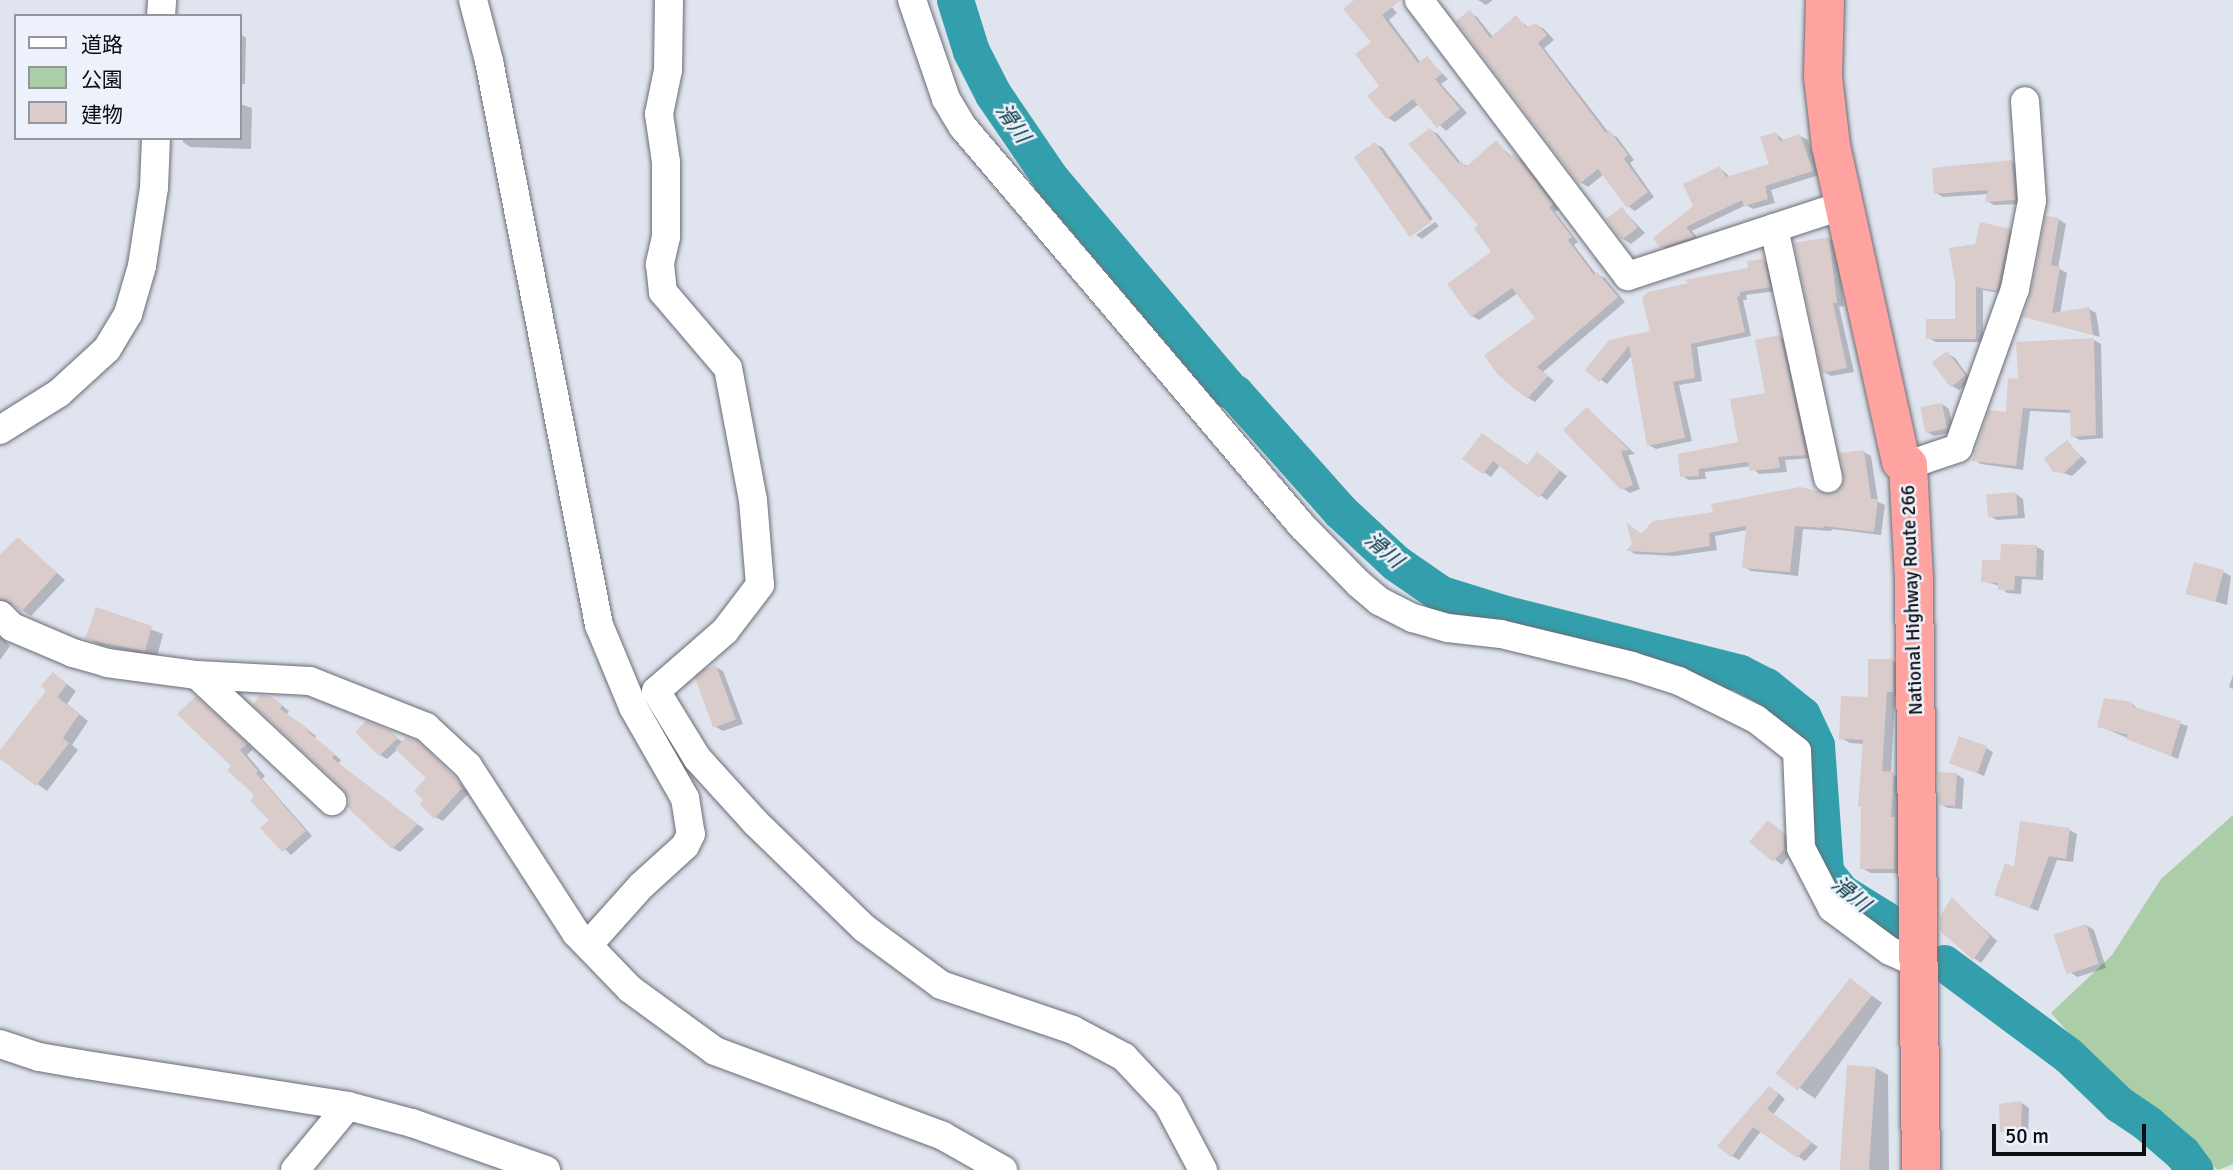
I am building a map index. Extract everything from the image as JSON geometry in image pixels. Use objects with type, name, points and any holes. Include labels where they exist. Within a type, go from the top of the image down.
[{"type":"highway","name":"National Highway Route 266","points":[[1825,0],[1826,114],[1902,461],[1908,466],[1914,581],[1921,1170]]},
{"type":"street","points":[[473,0],[489,61],[599,625],[633,707],[685,798],[691,834],[685,846],[641,886],[588,946]]},
{"type":"street","points":[[669,0],[668,70],[660,114],[666,162],[666,237],[660,264],[663,292],[728,368],[752,500],[760,585],[725,631],[656,691],[697,758],[756,823],[864,928],[941,985],[1027,1017],[1073,1030],[1124,1057],[1168,1104],[1203,1170]]},
{"type":"street","points":[[912,0],[946,99],[963,127],[1302,526],[1359,584],[1379,601],[1413,618],[1448,628],[1501,634],[1632,666],[1679,681],[1756,719],[1797,751],[1801,848],[1832,908],[1890,951],[1919,964]]},
{"type":"street","points":[[1419,0],[1628,275],[1844,205]]},
{"type":"street","points":[[1908,466],[1958,449],[2015,289],[2032,201],[2025,101]]},
{"type":"street","points":[[0,430],[60,393],[107,349],[128,314],[142,266],[155,188],[156,140]]},
{"type":"street","points":[[1774,228],[1828,478]]},
{"type":"street","points":[[0,615],[12,627],[73,653],[107,663],[197,675],[310,681],[426,727],[468,766],[576,933],[630,989],[715,1051],[943,1136],[1003,1170]]},
{"type":"street","points":[[197,675],[332,801]]},
{"type":"street","points":[[0,1044],[38,1057],[348,1106],[412,1123],[546,1170]]},
{"type":"street","points":[[295,1170],[348,1106]]},
{"type":"green space","points":[[2233,815],[2233,1164],[2218,1170],[2082,1048],[2051,1013],[2112,955],[2161,879]]},
{"type":"building","points":[[1354,0],[1401,0],[1382,15],[1418,63],[1427,56],[1442,74],[1435,79],[1460,109],[1437,128],[1413,99],[1387,119],[1367,96],[1379,86],[1355,54],[1371,42],[1343,9]]},
{"type":"building","points":[[1470,10],[1490,38],[1516,15],[1526,27],[1536,23],[1547,35],[1538,43],[1606,133],[1609,130],[1628,155],[1624,159],[1648,192],[1627,208],[1598,169],[1579,184],[1456,21]]},
{"type":"building","points":[[1430,128],[1458,163],[1461,161],[1466,167],[1496,140],[1510,157],[1514,153],[1553,204],[1549,207],[1572,237],[1568,240],[1594,275],[1597,272],[1618,297],[1537,367],[1548,376],[1527,399],[1498,375],[1484,355],[1535,318],[1512,288],[1471,317],[1447,284],[1491,252],[1474,228],[1478,225],[1408,144]]},
{"type":"building","points":[[1776,132],[1780,141],[1800,134],[1813,171],[1765,186],[1768,199],[1744,206],[1742,200],[1686,227],[1694,237],[1660,248],[1653,238],[1693,206],[1683,184],[1720,166],[1726,177],[1769,164],[1760,137]]},
{"type":"building","points":[[1375,142],[1431,222],[1410,237],[1354,157]]},
{"type":"building","points":[[2012,160],[2015,200],[1985,202],[1988,190],[1934,194],[1932,168]]},
{"type":"building","points":[[1622,207],[1638,228],[1622,240],[1606,219]]},
{"type":"building","points":[[2046,216],[2059,218],[2051,265],[2060,267],[2052,313],[2089,307],[2093,335],[2023,317],[2031,292]]},
{"type":"building","points":[[1980,222],[2010,229],[1997,291],[1976,287],[1976,339],[1926,339],[1926,319],[1955,319],[1955,282],[1949,248],[1975,244]]},
{"type":"building","points":[[1829,237],[1837,303],[1833,303],[1847,368],[1822,373],[1794,243]]},
{"type":"building","points":[[1764,259],[1770,287],[1740,292],[1737,297],[1745,332],[1691,344],[1695,378],[1673,382],[1685,438],[1647,446],[1629,346],[1599,382],[1585,370],[1609,340],[1650,331],[1642,298],[1648,292],[1688,283],[1685,280],[1748,268],[1747,261]]},
{"type":"building","points":[[1780,335],[1806,455],[1778,457],[1780,468],[1750,471],[1748,462],[1699,469],[1699,476],[1680,477],[1678,454],[1738,442],[1730,399],[1765,393],[1755,340]]},
{"type":"building","points":[[2094,338],[2096,435],[2071,437],[2070,410],[2023,408],[2016,466],[1972,461],[1989,410],[2006,412],[2008,378],[2018,379],[2016,342]]},
{"type":"building","points":[[1947,351],[1966,376],[1950,387],[1932,362]]},
{"type":"building","points":[[1942,403],[1947,429],[1925,433],[1920,407]]},
{"type":"building","points":[[1587,407],[1629,450],[1621,451],[1633,485],[1621,490],[1563,430]]},
{"type":"building","points":[[1482,433],[1527,465],[1537,452],[1560,470],[1539,498],[1493,461],[1483,474],[1462,459]]},
{"type":"building","points":[[2067,440],[2081,457],[2064,473],[2053,472],[2044,458]]},
{"type":"building","points":[[1864,450],[1871,499],[1878,499],[1874,532],[1824,526],[1795,526],[1790,572],[1742,568],[1746,526],[1709,533],[1710,546],[1666,553],[1626,551],[1632,544],[1626,522],[1641,534],[1653,521],[1713,512],[1711,504],[1800,487],[1832,494],[1844,482],[1840,453]]},
{"type":"building","points":[[2016,492],[2018,515],[1988,518],[1986,495]]},
{"type":"building","points":[[18,537],[57,573],[21,612],[11,603],[0,599],[0,555]]},
{"type":"building","points":[[2001,544],[2037,545],[2036,577],[2015,576],[2014,590],[1998,590],[1998,583],[1981,582],[1982,560],[2000,560]]},
{"type":"building","points":[[2194,562],[2224,570],[2215,602],[2185,594]]},
{"type":"building","points":[[96,607],[152,626],[145,651],[85,639]]},
{"type":"building","points":[[1868,659],[1893,659],[1893,692],[1887,692],[1882,771],[1894,772],[1891,817],[1895,817],[1894,869],[1860,869],[1861,807],[1858,807],[1863,740],[1839,739],[1841,696],[1868,697]]},
{"type":"building","points":[[716,665],[736,720],[713,728],[693,673]]},
{"type":"building","points":[[53,672],[67,684],[57,697],[79,714],[63,738],[69,743],[36,786],[0,759],[0,750],[46,691],[41,686]]},
{"type":"building","points":[[260,695],[270,696],[283,705],[280,709],[310,730],[308,732],[335,754],[332,758],[418,824],[392,849],[347,807],[350,800],[343,789],[253,705]]},
{"type":"building","points":[[196,696],[247,744],[240,750],[258,771],[256,773],[306,831],[282,852],[260,828],[269,820],[250,801],[254,795],[227,770],[231,766],[177,714]]},
{"type":"building","points":[[2104,698],[2132,702],[2131,706],[2181,721],[2171,756],[2126,739],[2128,735],[2097,727]]},
{"type":"building","points":[[366,721],[391,731],[398,738],[379,756],[355,732]]},
{"type":"building","points":[[1959,736],[1987,746],[1977,774],[1949,763]]},
{"type":"building","points":[[406,737],[417,741],[455,777],[462,788],[434,819],[420,804],[423,800],[414,791],[426,778],[395,749]]},
{"type":"building","points":[[1938,772],[1957,773],[1955,806],[1939,805]]},
{"type":"building","points":[[1768,820],[1784,833],[1784,849],[1773,862],[1749,842]]},
{"type":"building","points":[[2020,821],[2070,828],[2066,859],[2049,856],[2030,908],[1994,895],[2005,863],[2014,867]]},
{"type":"building","points":[[1952,897],[1990,936],[1973,960],[1940,931],[1940,916]]},
{"type":"building","points":[[2086,924],[2099,964],[2067,974],[2054,935]]},
{"type":"building","points":[[1850,978],[1872,995],[1798,1091],[1776,1073]]},
{"type":"building","points":[[1847,1065],[1876,1067],[1869,1170],[1840,1170]]},
{"type":"building","points":[[1769,1086],[1779,1094],[1767,1109],[1812,1142],[1797,1158],[1753,1127],[1731,1157],[1717,1146]]},
{"type":"building","points":[[2022,1101],[2021,1131],[2000,1132],[1999,1104]]},
{"type":"waterway","name":"滑川","points":[[955,0],[971,51],[993,94],[1051,179],[1230,390],[1340,511],[1396,563],[1441,594],[1502,613],[1740,673],[1766,686],[1802,715],[1816,745],[1825,872],[1841,892],[1894,925]]},
{"type":"waterway","name":"滑川","points":[[1944,963],[2068,1055],[2119,1104],[2147,1123],[2182,1153],[2195,1170]]}]
